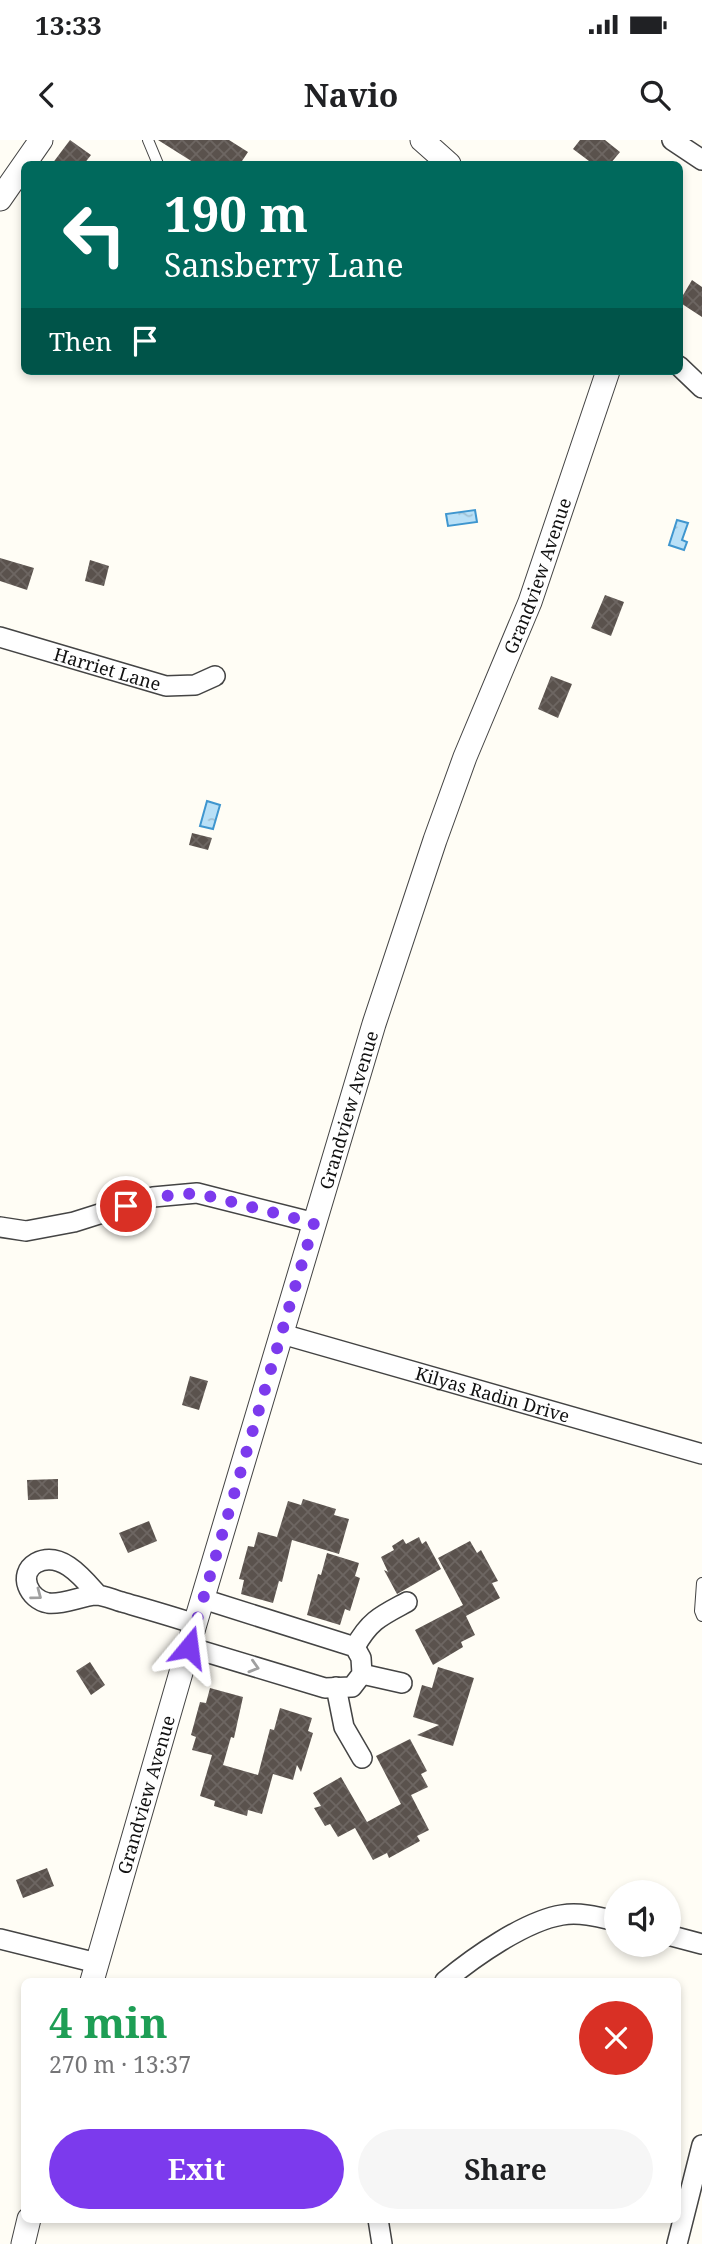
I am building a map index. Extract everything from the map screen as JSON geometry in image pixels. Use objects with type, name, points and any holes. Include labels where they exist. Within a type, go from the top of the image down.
[{"type":"street","points":[[26,161],[41,140]]},
{"type":"street","points":[[422,140],[446,161]]},
{"type":"street","points":[[672,140],[702,160]]},
{"type":"street","points":[[0,199],[21,169]]},
{"type":"street","points":[[683,370],[702,388]]},
{"type":"street","name":"Grandview Avenue","points":[[94,1972],[374,1024],[435,840],[465,757],[530,602],[607,375]]},
{"type":"street","name":"Harriet Lane","points":[[0,637],[166,686],[195,685],[215,676]]},
{"type":"street","points":[[0,1227],[26,1231],[74,1222],[153,1197],[197,1193],[314,1223]]},
{"type":"street","name":"Kilyas Radin Drive","points":[[282,1334],[702,1454]]},
{"type":"street","points":[[98,1595],[195,1624]]},
{"type":"street","points":[[189,1647],[326,1688],[352,1687],[362,1674],[361,1658],[355,1647],[203,1599]]},
{"type":"street","points":[[355,1647],[367,1627],[379,1616],[407,1602]]},
{"type":"street","points":[[362,1674],[402,1683]]},
{"type":"street","points":[[336,1687],[344,1727],[362,1758]]},
{"type":"street","points":[[448,1978],[512,1934],[562,1915],[591,1915],[604,1919]]},
{"type":"street","points":[[681,1938],[702,1944]]},
{"type":"street","points":[[0,1939],[94,1972]]},
{"type":"street","points":[[677,2244],[702,2145]]},
{"type":"street","points":[[23,2244],[28,2223]]},
{"type":"street","points":[[379,2223],[382,2244]]},
{"type":"lane","points":[[148,140],[157,161]]},
{"type":"lane","points":[[702,1583],[702,1616]]},
{"type":"water","points":[[475,510],[477,522],[448,526],[446,514]]},
{"type":"water","points":[[677,520],[688,523],[682,540],[687,542],[684,550],[669,545]]},
{"type":"water","points":[[207,801],[220,805],[213,829],[200,826]]},
{"type":"building","points":[[70,140],[91,155],[86,161],[54,161]]},
{"type":"building","points":[[158,140],[229,140],[248,152],[242,161],[191,161]]},
{"type":"building","points":[[580,140],[605,140],[620,152],[612,161],[589,161],[573,149]]},
{"type":"building","points":[[692,280],[702,287],[702,317],[683,305],[683,295]]},
{"type":"building","points":[[0,558],[34,568],[27,590],[0,581]]},
{"type":"building","points":[[90,560],[109,566],[104,586],[85,581]]},
{"type":"building","points":[[605,595],[624,602],[611,636],[591,628]]},
{"type":"building","points":[[551,676],[572,684],[558,718],[538,709]]},
{"type":"building","points":[[192,833],[212,838],[208,850],[189,845]]},
{"type":"building","points":[[190,1376],[208,1381],[199,1410],[182,1405]]},
{"type":"building","points":[[58,1479],[58,1499],[28,1500],[27,1480]]},
{"type":"building","points":[[303,1499],[336,1509],[334,1515],[349,1519],[339,1554],[292,1540],[282,1582],[279,1581],[273,1603],[241,1594],[244,1580],[239,1579],[248,1546],[254,1547],[258,1532],[277,1537],[288,1501],[301,1505]]},
{"type":"building","points":[[149,1521],[157,1541],[128,1553],[119,1533]]},
{"type":"building","points":[[419,1537],[422,1544],[426,1541],[441,1569],[397,1594],[384,1570],[388,1572],[381,1557],[394,1550],[392,1546],[403,1539],[406,1544]]},
{"type":"building","points":[[470,1541],[477,1553],[481,1550],[498,1581],[492,1583],[500,1598],[466,1616],[475,1635],[461,1642],[463,1647],[433,1665],[415,1630],[463,1605],[438,1558]]},
{"type":"building","points":[[327,1553],[359,1563],[355,1576],[360,1578],[350,1611],[345,1609],[340,1625],[307,1615],[318,1574],[321,1575]]},
{"type":"building","points":[[90,1662],[105,1685],[91,1695],[76,1671]]},
{"type":"building","points":[[438,1667],[474,1678],[453,1746],[417,1735],[439,1725],[413,1717],[422,1685],[432,1688]]},
{"type":"building","points":[[210,1688],[243,1697],[234,1738],[231,1737],[223,1765],[258,1775],[270,1729],[274,1730],[280,1708],[312,1718],[308,1731],[313,1733],[301,1772],[297,1765],[293,1780],[273,1774],[262,1814],[248,1810],[247,1816],[214,1806],[215,1801],[200,1796],[212,1755],[192,1750],[196,1737],[191,1735],[200,1702],[206,1703]]},
{"type":"building","points":[[410,1739],[427,1771],[421,1774],[428,1787],[411,1795],[429,1830],[417,1836],[420,1841],[389,1858],[387,1853],[373,1860],[355,1828],[338,1837],[330,1824],[325,1826],[314,1808],[321,1806],[313,1793],[341,1777],[367,1822],[401,1804],[376,1756]]},
{"type":"building","points":[[47,1868],[54,1886],[23,1898],[16,1880]]},
{"type":"route","points":[[126,1206],[153,1197],[197,1193],[314,1223],[189,1647]]}]
